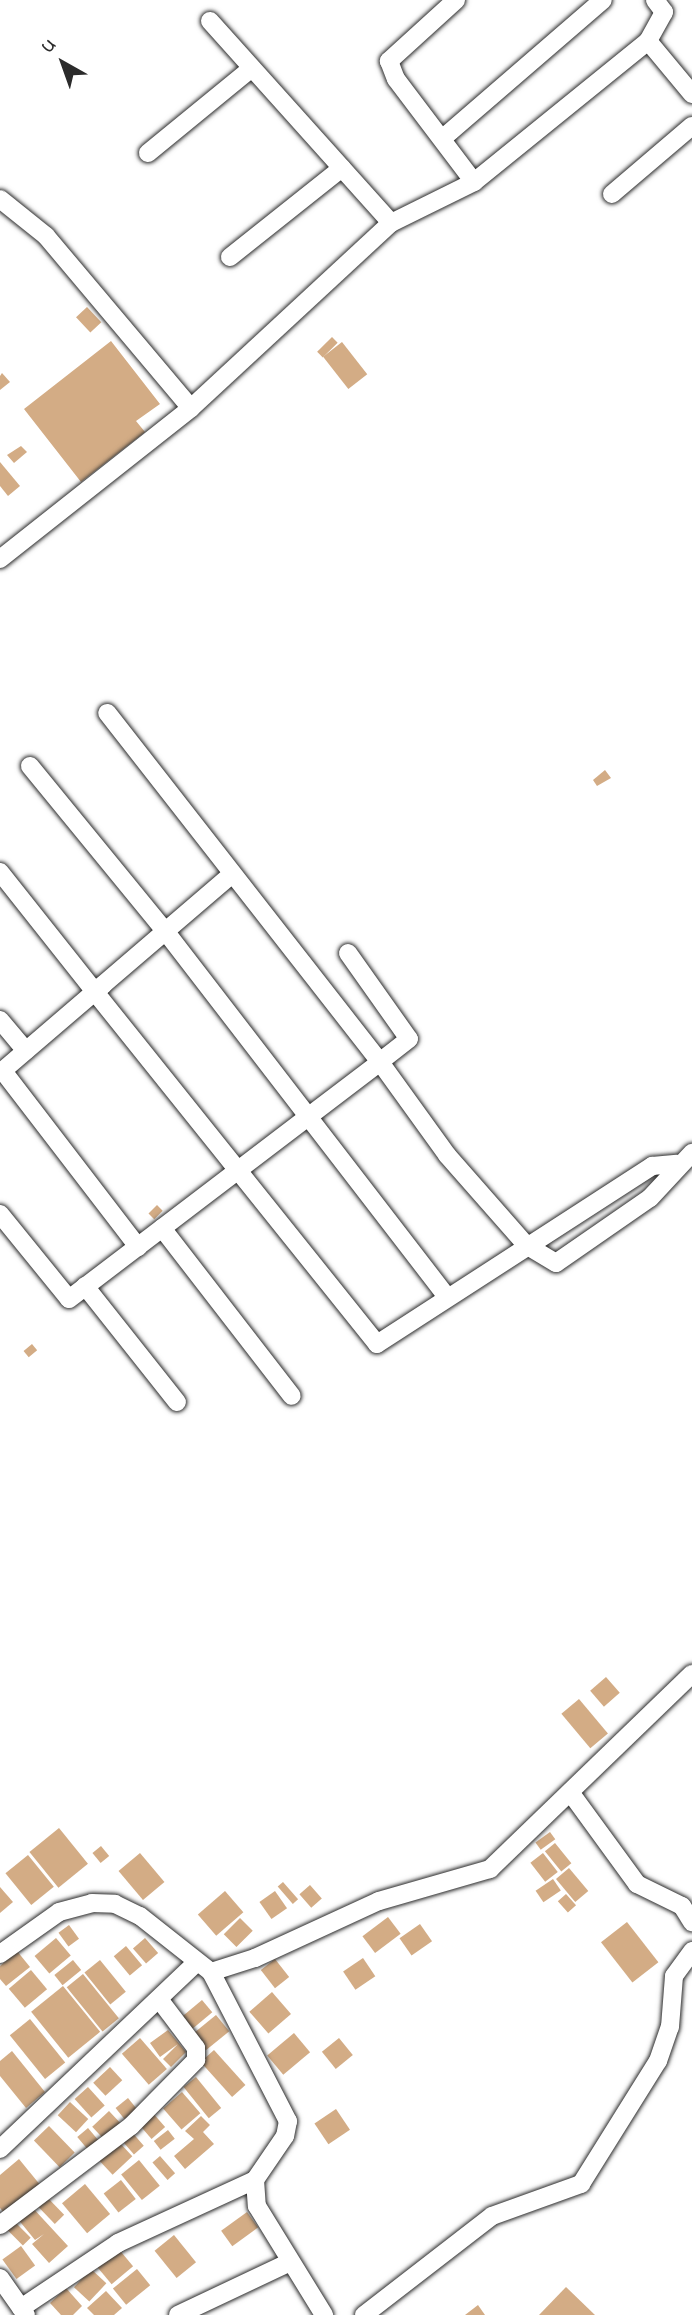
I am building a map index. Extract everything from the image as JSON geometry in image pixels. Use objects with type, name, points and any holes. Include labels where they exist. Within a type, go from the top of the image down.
[{"type":"street","points":[[456,0],[389,61],[396,79],[474,181]]},
{"type":"street","points":[[443,138],[603,0]]},
{"type":"street","points":[[0,559],[191,408],[391,223],[474,181],[648,41],[664,12],[655,0]]},
{"type":"street","points":[[210,21],[391,223]]},
{"type":"street","points":[[648,41],[692,94]]},
{"type":"street","points":[[148,153],[252,68]]},
{"type":"street","points":[[612,194],[692,126]]},
{"type":"street","points":[[230,257],[342,168]]},
{"type":"street","points":[[0,199],[46,236],[191,408]]},
{"type":"street","points":[[107,713],[380,1062],[447,1155],[526,1245],[556,1263],[650,1198],[677,1164],[692,1153]]},
{"type":"street","points":[[30,766],[166,932],[447,1297]]},
{"type":"street","points":[[0,872],[235,1172],[377,1344],[526,1245],[652,1166],[677,1164]]},
{"type":"street","points":[[138,1247],[2,1072],[232,875]]},
{"type":"street","points":[[0,1214],[69,1299],[409,1039],[348,953]]},
{"type":"street","points":[[0,1020],[26,1051]]},
{"type":"street","points":[[160,1229],[292,1396]]},
{"type":"street","points":[[85,1286],[177,1402]]},
{"type":"street","points":[[0,2148],[159,1999],[203,1967],[254,1958],[379,1901],[490,1869],[692,1674]]},
{"type":"street","points":[[570,1792],[637,1884],[682,1906],[692,1922]]},
{"type":"street","points":[[0,1954],[59,1912],[92,1903],[115,1904],[140,1916],[203,1967],[288,2121],[285,2136],[255,2180],[118,2243],[24,2311],[0,2278]]},
{"type":"street","points":[[364,2315],[492,2217],[581,2184],[658,2062],[670,2027],[674,1976],[692,1951]]},
{"type":"street","points":[[0,2225],[131,2126],[196,2060],[196,2048],[159,1999]]},
{"type":"street","points":[[255,2180],[257,2206],[324,2315]]},
{"type":"street","points":[[178,2315],[290,2262]]},
{"type":"building","points":[[87,307],[101,322],[90,333],[76,317]]},
{"type":"building","points":[[332,337],[338,343],[323,358],[317,352]]},
{"type":"building","points":[[111,341],[160,404],[136,421],[145,432],[81,482],[24,409]]},
{"type":"building","points":[[342,342],[367,374],[348,389],[323,357]]},
{"type":"building","points":[[2,373],[10,382],[0,390],[0,376]]},
{"type":"building","points":[[21,446],[27,452],[14,463],[7,455]]},
{"type":"building","points":[[0,462],[20,486],[8,496],[0,486]]},
{"type":"building","points":[[605,770],[611,778],[597,786],[593,780]]},
{"type":"building","points":[[157,1205],[163,1211],[154,1219],[149,1213]]},
{"type":"building","points":[[32,1344],[37,1350],[29,1357],[24,1351]]},
{"type":"building","points":[[606,1677],[620,1693],[604,1707],[590,1691]]},
{"type":"building","points":[[579,1699],[608,1733],[590,1748],[561,1714]]},
{"type":"building","points":[[59,1828],[88,1864],[58,1888],[29,1852]]},
{"type":"building","points":[[550,1832],[555,1839],[541,1850],[535,1843]]},
{"type":"building","points":[[555,1843],[571,1863],[561,1871],[545,1851]]},
{"type":"building","points":[[101,1846],[109,1856],[101,1863],[92,1853]]},
{"type":"building","points":[[140,1853],[164,1882],[143,1900],[119,1871]]},
{"type":"building","points":[[543,1853],[558,1872],[545,1882],[530,1863]]},
{"type":"building","points":[[28,1855],[54,1887],[31,1905],[5,1873]]},
{"type":"building","points":[[569,1868],[588,1891],[575,1902],[556,1879]]},
{"type":"building","points":[[553,1879],[561,1891],[543,1902],[536,1891]]},
{"type":"building","points":[[283,1882],[298,1899],[293,1904],[278,1887]]},
{"type":"building","points":[[310,1885],[322,1899],[311,1908],[299,1894]]},
{"type":"building","points":[[0,1887],[13,1902],[0,1913]]},
{"type":"building","points":[[225,1891],[243,1912],[216,1936],[198,1915]]},
{"type":"building","points":[[275,1891],[287,1908],[271,1919],[259,1902]]},
{"type":"building","points":[[566,1894],[576,1905],[568,1913],[558,1901]]},
{"type":"building","points":[[388,1917],[401,1934],[375,1953],[362,1936]]},
{"type":"building","points":[[240,1918],[253,1931],[236,1947],[224,1934]]},
{"type":"building","points":[[627,1922],[658,1962],[632,1983],[601,1942]]},
{"type":"building","points":[[420,1924],[432,1941],[412,1956],[400,1938]]},
{"type":"building","points":[[69,1925],[79,1939],[68,1946],[58,1933]]},
{"type":"building","points":[[56,1938],[71,1956],[49,1974],[35,1956]]},
{"type":"building","points":[[145,1938],[158,1953],[146,1964],[133,1948]]},
{"type":"building","points":[[126,1946],[142,1965],[130,1975],[114,1956]]},
{"type":"building","points":[[17,1951],[30,1967],[6,1986],[0,1979],[0,1966]]},
{"type":"building","points":[[363,1958],[375,1976],[355,1990],[343,1971]]},
{"type":"building","points":[[275,1959],[289,1977],[275,1988],[261,1970]]},
{"type":"building","points":[[73,1960],[81,1970],[63,1985],[54,1975]]},
{"type":"building","points":[[100,1960],[126,1992],[110,2004],[84,1973]]},
{"type":"building","points":[[31,1970],[47,1989],[25,2008],[9,1989]]},
{"type":"building","points":[[83,1974],[119,2018],[103,2032],[67,1987]]},
{"type":"building","points":[[63,1986],[100,2032],[68,2058],[31,2012]]},
{"type":"building","points":[[272,1992],[291,2014],[268,2034],[249,2012]]},
{"type":"building","points":[[202,2000],[212,2012],[192,2030],[181,2017]]},
{"type":"building","points":[[216,2015],[229,2031],[206,2050],[193,2034]]},
{"type":"building","points":[[30,2019],[65,2063],[45,2079],[10,2035]]},
{"type":"building","points":[[168,2030],[186,2052],[171,2067],[163,2059],[178,2044],[160,2057],[150,2043]]},
{"type":"building","points":[[294,2033],[310,2052],[283,2075],[267,2055]]},
{"type":"building","points":[[140,2038],[167,2069],[149,2085],[122,2054]]},
{"type":"building","points":[[339,2038],[353,2055],[336,2069],[322,2052]]},
{"type":"building","points":[[214,2050],[245,2085],[232,2097],[201,2062]]},
{"type":"building","points":[[12,2051],[45,2092],[26,2108],[0,2076],[0,2061]]},
{"type":"building","points":[[110,2067],[122,2080],[105,2096],[93,2083]]},
{"type":"building","points":[[196,2077],[221,2108],[209,2118],[184,2087]]},
{"type":"building","points":[[88,2087],[105,2106],[91,2118],[75,2099]]},
{"type":"building","points":[[182,2092],[200,2113],[182,2130],[163,2108]]},
{"type":"building","points":[[128,2098],[137,2109],[124,2119],[116,2108]]},
{"type":"building","points":[[70,2102],[88,2119],[76,2132],[58,2115]]},
{"type":"building","points":[[336,2109],[350,2130],[328,2144],[314,2124]]},
{"type":"building","points":[[109,2111],[123,2126],[107,2142],[92,2127]]},
{"type":"building","points":[[152,2112],[165,2127],[152,2139],[138,2124]]},
{"type":"building","points":[[201,2116],[210,2125],[203,2132],[214,2144],[185,2169],[174,2156],[194,2139],[185,2131]]},
{"type":"building","points":[[49,2126],[75,2153],[60,2167],[34,2141]]},
{"type":"building","points":[[88,2128],[103,2146],[92,2155],[77,2137]]},
{"type":"building","points":[[130,2130],[144,2146],[134,2154],[120,2139]]},
{"type":"building","points":[[168,2130],[175,2139],[161,2150],[154,2141]]},
{"type":"building","points":[[118,2141],[132,2156],[113,2175],[98,2159]]},
{"type":"building","points":[[160,2156],[175,2173],[168,2180],[152,2163]]},
{"type":"building","points":[[19,2159],[41,2186],[5,2214],[0,2208],[0,2175]]},
{"type":"building","points":[[139,2160],[160,2186],[142,2200],[121,2174]]},
{"type":"building","points":[[121,2180],[136,2199],[118,2212],[104,2194]]},
{"type":"building","points":[[85,2184],[110,2214],[87,2233],[62,2203]]},
{"type":"building","points":[[44,2194],[64,2215],[55,2224],[35,2203]]},
{"type":"building","points":[[31,2206],[68,2246],[49,2263],[32,2244],[44,2234],[35,2240],[17,2218]]},
{"type":"building","points":[[247,2212],[258,2227],[232,2246],[221,2231]]},
{"type":"building","points":[[13,2220],[31,2238],[23,2245],[5,2228]]},
{"type":"building","points":[[174,2235],[196,2262],[177,2278],[155,2251]]},
{"type":"building","points":[[21,2246],[35,2265],[16,2279],[2,2260]]},
{"type":"building","points":[[117,2247],[133,2266],[112,2284],[96,2265]]},
{"type":"building","points":[[91,2269],[106,2283],[89,2302],[74,2287]]},
{"type":"building","points":[[137,2269],[150,2285],[126,2305],[113,2289]]},
{"type":"building","points":[[566,2287],[595,2315],[539,2315]]},
{"type":"building","points":[[66,2288],[82,2306],[73,2315],[61,2315],[50,2303]]},
{"type":"building","points":[[106,2291],[122,2308],[114,2315],[94,2315],[87,2308]]},
{"type":"building","points":[[478,2305],[485,2315],[465,2315]]}]
